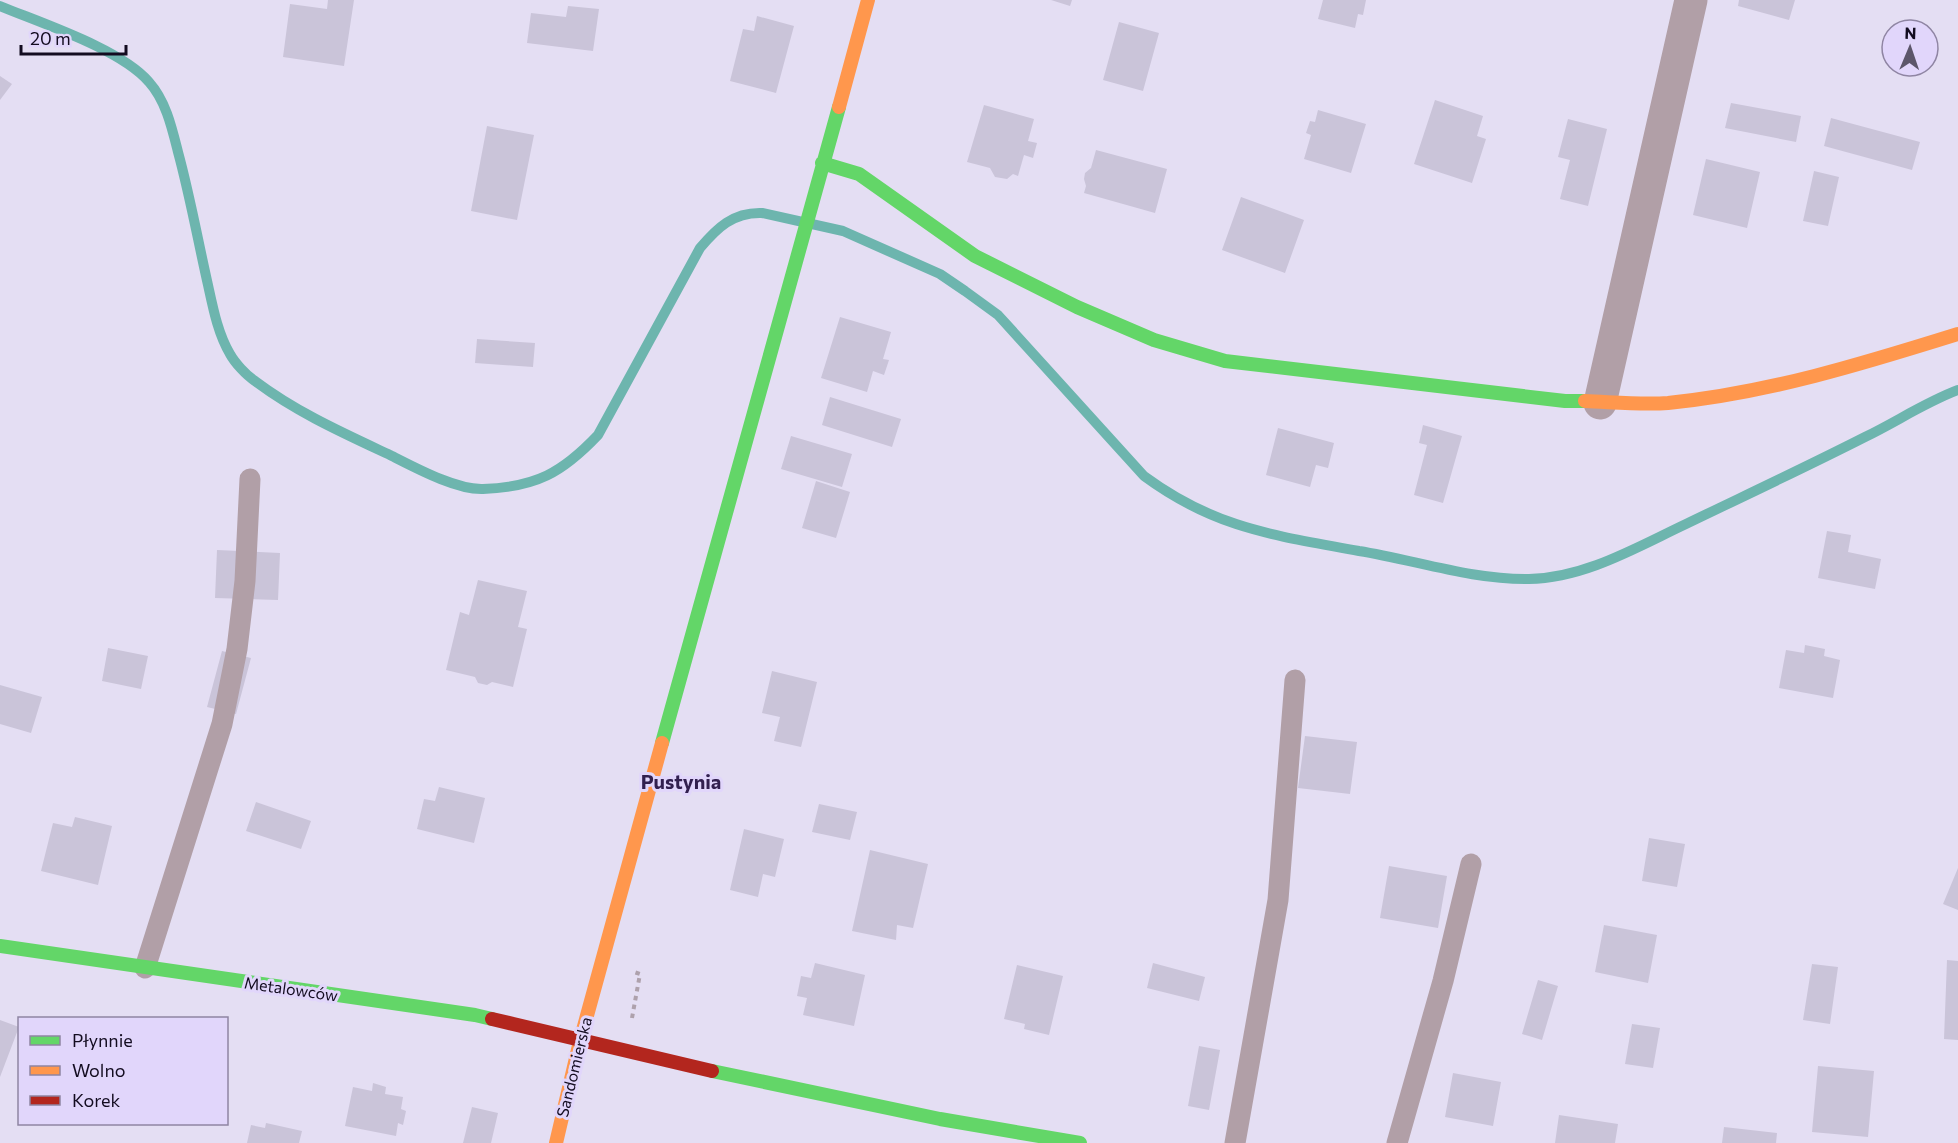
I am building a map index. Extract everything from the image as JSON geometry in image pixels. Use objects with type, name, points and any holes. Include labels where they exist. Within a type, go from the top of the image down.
[{"type":"street","name":"Sandomierska","points":[[556,1143],[580,1041],[868,0]]},
{"type":"street","points":[[1600,403],[1690,0]]},
{"type":"street","points":[[822,163],[859,174],[975,256],[1077,307],[1154,340],[1225,362],[1522,397],[1600,403],[1665,403],[1755,391],[1854,367],[1958,334]]},
{"type":"street","name":"Metalowców","points":[[0,946],[474,1015],[580,1041],[858,1102],[1080,1143]]},
{"type":"lane","points":[[145,968],[222,724],[237,649],[245,581],[250,478]]},
{"type":"lane","points":[[1234,1143],[1278,900],[1295,680]]},
{"type":"lane","points":[[1397,1143],[1443,981],[1471,864]]},
{"type":"building","points":[[328,0],[354,0],[344,66],[283,57],[290,4],[327,9]]},
{"type":"building","points":[[1051,0],[1072,0],[1070,6]]},
{"type":"building","points":[[1323,0],[1366,0],[1363,15],[1358,14],[1355,28],[1318,19]]},
{"type":"building","points":[[1739,0],[1795,0],[1789,20],[1738,6]]},
{"type":"building","points":[[568,6],[599,9],[593,51],[527,43],[531,13],[566,17]]},
{"type":"building","points":[[757,16],[794,26],[776,93],[730,81],[743,29],[754,31]]},
{"type":"building","points":[[1119,22],[1159,33],[1143,91],[1103,80]]},
{"type":"building","points":[[0,76],[12,84],[0,100]]},
{"type":"building","points":[[1435,100],[1483,116],[1477,136],[1486,139],[1472,183],[1414,164]]},
{"type":"building","points":[[1731,103],[1801,116],[1796,142],[1725,128]]},
{"type":"building","points":[[984,105],[1034,119],[1028,141],[1037,143],[1033,158],[1024,155],[1018,176],[1013,174],[1007,179],[995,177],[990,168],[967,162]]},
{"type":"building","points":[[1318,110],[1366,124],[1351,173],[1304,159],[1311,135],[1306,133],[1310,121],[1315,122]]},
{"type":"building","points":[[1831,118],[1920,142],[1912,170],[1824,146]]},
{"type":"building","points":[[1568,119],[1607,129],[1588,206],[1560,199],[1570,160],[1558,157]]},
{"type":"building","points":[[487,126],[534,135],[517,220],[471,211]]},
{"type":"building","points":[[1096,150],[1167,169],[1155,213],[1084,193],[1085,173],[1091,168]]},
{"type":"building","points":[[1706,159],[1760,172],[1747,228],[1693,215]]},
{"type":"building","points":[[1814,171],[1839,177],[1828,226],[1803,221]]},
{"type":"building","points":[[1241,197],[1304,220],[1285,273],[1222,250]]},
{"type":"building","points":[[840,317],[891,332],[883,359],[889,360],[884,375],[873,371],[867,392],[821,378]]},
{"type":"building","points":[[477,339],[535,343],[533,367],[475,363]]},
{"type":"building","points":[[830,397],[901,419],[892,447],[822,425]]},
{"type":"building","points":[[1423,425],[1462,436],[1443,503],[1414,495],[1427,445],[1419,443]]},
{"type":"building","points":[[1278,428],[1334,443],[1328,468],[1316,465],[1310,487],[1266,475]]},
{"type":"building","points":[[791,436],[852,454],[842,487],[781,469]]},
{"type":"building","points":[[816,481],[850,492],[836,538],[802,528]]},
{"type":"building","points":[[1827,531],[1851,535],[1848,552],[1881,559],[1875,589],[1818,578]]},
{"type":"building","points":[[217,550],[280,553],[278,600],[215,598]]},
{"type":"building","points":[[478,580],[527,591],[518,627],[527,629],[513,687],[492,682],[487,685],[478,683],[475,677],[446,670],[460,612],[469,615]]},
{"type":"building","points":[[1805,645],[1825,649],[1824,656],[1840,660],[1833,698],[1779,688],[1786,650],[1804,653]]},
{"type":"building","points":[[108,648],[148,656],[141,689],[102,681]]},
{"type":"building","points":[[222,651],[251,658],[236,714],[207,707]]},
{"type":"building","points":[[772,671],[817,682],[801,747],[774,741],[780,717],[762,713]]},
{"type":"building","points":[[0,685],[42,697],[31,733],[0,724]]},
{"type":"building","points":[[1305,736],[1357,742],[1350,794],[1298,788]]},
{"type":"building","points":[[439,787],[485,798],[474,843],[417,829],[424,799],[435,801]]},
{"type":"building","points":[[256,802],[311,821],[301,849],[246,831]]},
{"type":"building","points":[[819,804],[857,812],[850,840],[812,832]]},
{"type":"building","points":[[75,817],[112,826],[98,885],[41,871],[53,823],[72,827]]},
{"type":"building","points":[[744,829],[784,839],[775,877],[763,874],[758,897],[730,890]]},
{"type":"building","points":[[1649,838],[1685,844],[1677,887],[1642,881]]},
{"type":"building","points":[[870,850],[928,864],[913,928],[897,925],[896,940],[852,931]]},
{"type":"building","points":[[1389,866],[1447,876],[1438,928],[1380,918]]},
{"type":"building","points":[[1958,868],[1958,910],[1943,904]]},
{"type":"building","points":[[1604,925],[1657,935],[1648,983],[1595,972]]},
{"type":"building","points":[[1947,960],[1958,961],[1958,1040],[1944,1039]]},
{"type":"building","points":[[815,963],[865,975],[854,1026],[803,1015],[807,998],[797,996],[801,976],[811,978]]},
{"type":"building","points":[[1153,963],[1205,977],[1199,1001],[1147,988]]},
{"type":"building","points":[[1812,964],[1838,967],[1830,1024],[1803,1020]]},
{"type":"building","points":[[1017,965],[1063,976],[1049,1035],[1024,1029],[1025,1024],[1004,1019]]},
{"type":"building","points":[[1538,980],[1558,986],[1542,1040],[1522,1034]]},
{"type":"building","points":[[0,1020],[18,1027],[18,1030],[0,1077]]},
{"type":"building","points":[[1632,1024],[1660,1028],[1653,1068],[1625,1064]]},
{"type":"building","points":[[1199,1046],[1220,1050],[1209,1110],[1188,1106]]},
{"type":"building","points":[[1818,1066],[1874,1071],[1868,1137],[1812,1132]]},
{"type":"building","points":[[1453,1073],[1501,1082],[1493,1126],[1445,1117]]},
{"type":"building","points":[[373,1083],[386,1087],[385,1094],[403,1097],[401,1109],[406,1111],[403,1125],[398,1123],[396,1136],[345,1126],[353,1087],[372,1091]]},
{"type":"building","points":[[472,1107],[498,1113],[491,1143],[463,1143]]},
{"type":"building","points":[[1559,1115],[1618,1124],[1615,1143],[1555,1143]]},
{"type":"building","points":[[266,1123],[302,1131],[299,1143],[247,1143],[251,1125],[265,1128]]},
{"type":"building","points":[[1724,1127],[1777,1133],[1776,1143],[1722,1143]]},
{"type":"waterway","points":[[0,6],[100,48],[136,70],[155,89],[168,115],[219,329],[230,354],[244,372],[287,403],[320,421],[435,477],[460,486],[483,489],[502,488],[533,481],[560,468],[585,448],[598,435],[700,248],[726,223],[752,213],[762,213],[843,231],[940,274],[998,315],[1144,476],[1196,508],[1221,519],[1273,534],[1465,573],[1529,579],[1570,573],[1610,560],[1958,390]]},
{"type":"traffic: fast","points":[[662,743],[839,107]]},
{"type":"traffic: fast","points":[[822,163],[859,174],[975,256],[1077,307],[1154,340],[1225,361],[1565,401],[1585,401]]},
{"type":"traffic: fast","points":[[0,946],[492,1019]]},
{"type":"traffic: fast","points":[[712,1071],[940,1119],[1080,1143]]},
{"type":"traffic: slow","points":[[839,107],[868,0]]},
{"type":"traffic: slow","points":[[1585,401],[1668,403],[1742,392],[1814,376],[1958,334]]},
{"type":"traffic: slow","points":[[556,1143],[580,1041],[662,743]]},
{"type":"traffic: jam","points":[[492,1019],[712,1071]]},
{"type":"district","name":"Pustynia","points":[[681,782]]}]
